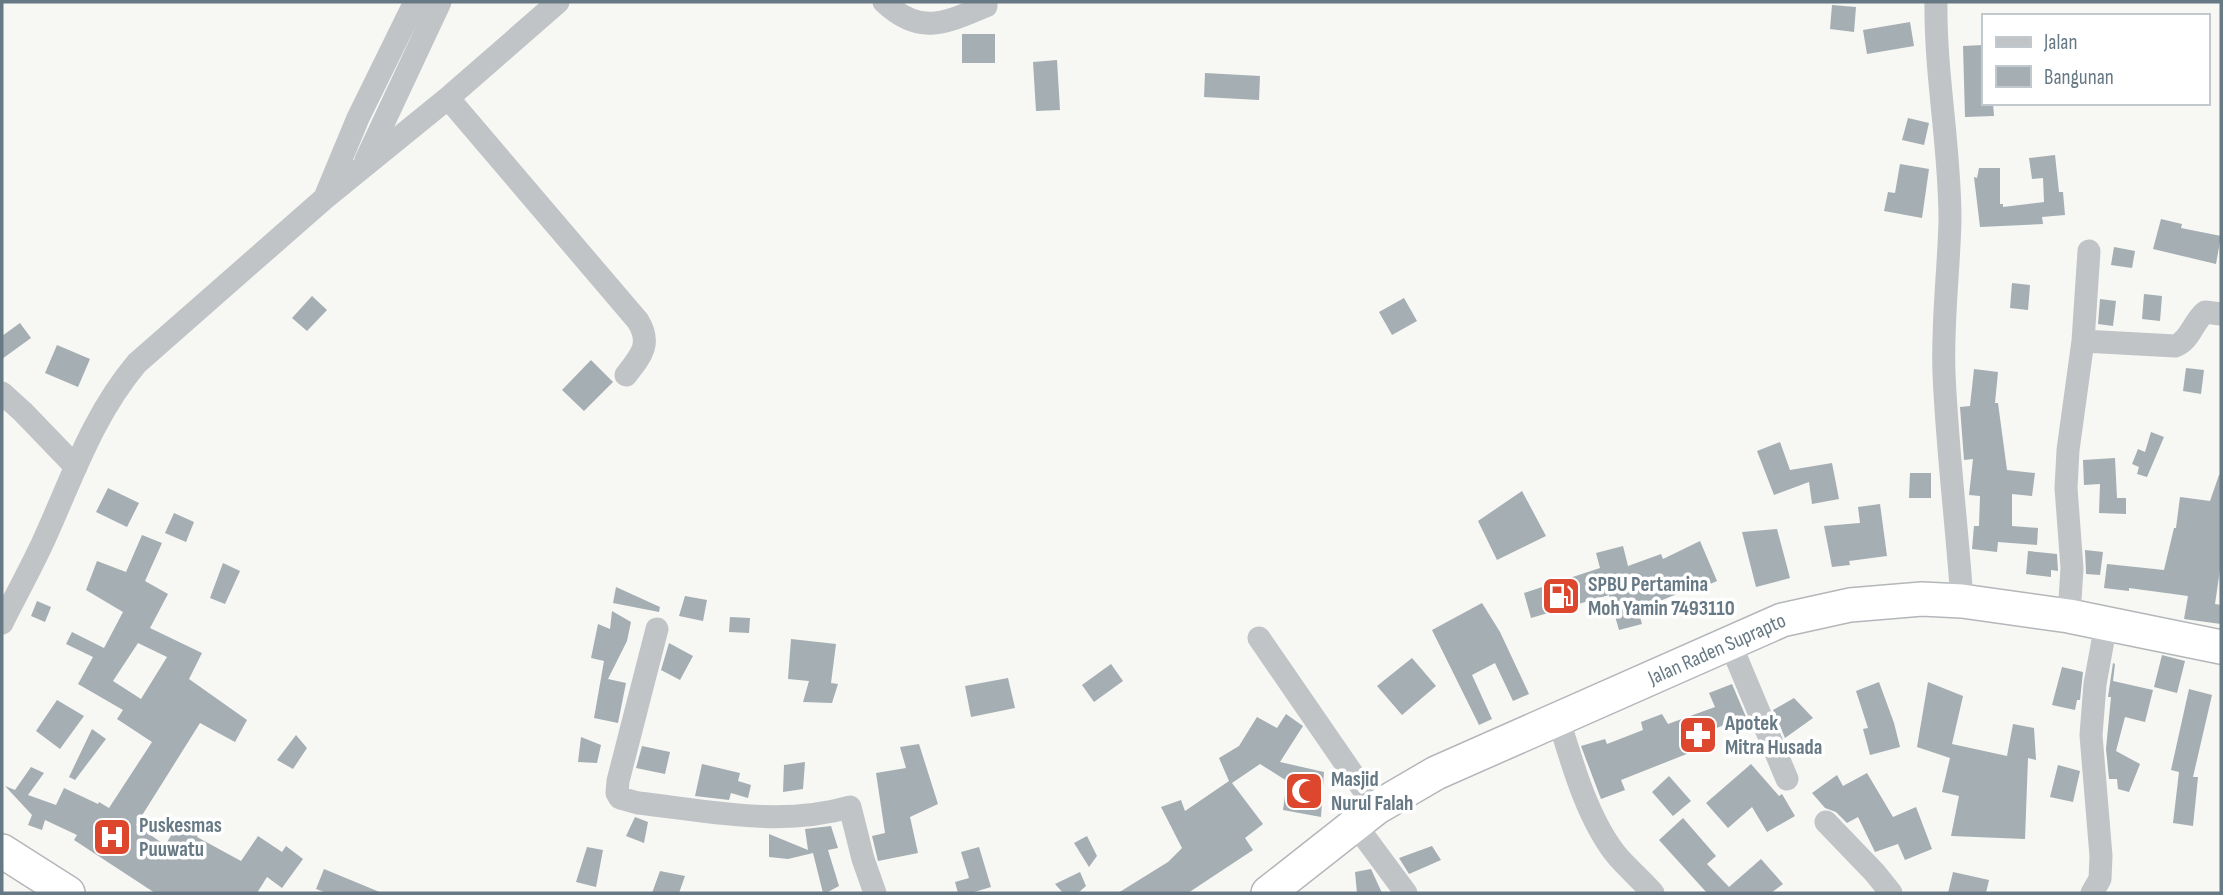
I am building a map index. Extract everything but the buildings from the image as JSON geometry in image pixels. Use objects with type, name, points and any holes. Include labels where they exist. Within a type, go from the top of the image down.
[{"type":"highway","name":"Jalan Raden Suprapto","points":[[1268,893],[1365,816],[1436,773],[1782,620],[1850,605],[1922,599],[1962,601],[2069,616],[2221,647]]},
{"type":"highway","points":[[2,851],[68,893]]},
{"type":"street","points":[[325,198],[358,118],[415,2]]},
{"type":"street","points":[[363,167],[440,2]]},
{"type":"street","points":[[2,624],[106,406],[137,363],[325,198],[448,98],[558,2]]},
{"type":"street","points":[[884,2],[898,15],[919,23],[935,24],[948,22],[986,6]]},
{"type":"street","points":[[1936,2],[1950,219],[1944,372],[1962,601]]},
{"type":"street","points":[[448,98],[638,321],[643,330],[644,346],[642,355],[626,375]]},
{"type":"street","points":[[2069,616],[2072,568],[2066,475],[2083,341],[2089,251]]},
{"type":"street","points":[[2083,341],[2175,346],[2186,339],[2197,319],[2205,312],[2221,314]]},
{"type":"street","points":[[2,393],[76,467]]},
{"type":"street","points":[[2096,892],[2100,879],[2101,856],[2091,735],[2095,684],[2106,624]]},
{"type":"street","points":[[657,629],[618,781],[617,793],[620,798],[638,803],[774,818],[805,817],[850,807],[875,893]]},
{"type":"street","points":[[1259,638],[1365,816],[1406,893]]},
{"type":"street","points":[[1730,643],[1787,779]]},
{"type":"street","points":[[1559,720],[1594,816],[1605,837],[1618,857],[1653,893]]},
{"type":"street","points":[[1826,822],[1891,893]]},
{"type":"place","name":"SPBU Pertamina Moh Yamin 7493110","points":[[1561,596]]},
{"type":"place","name":"Apotek Mitra Husada","points":[[1698,735]]},
{"type":"place","name":"Masjid Nurul Falah","points":[[1304,791]]},
{"type":"place","name":"Puskesmas Puuwatu","points":[[112,837]]}]
